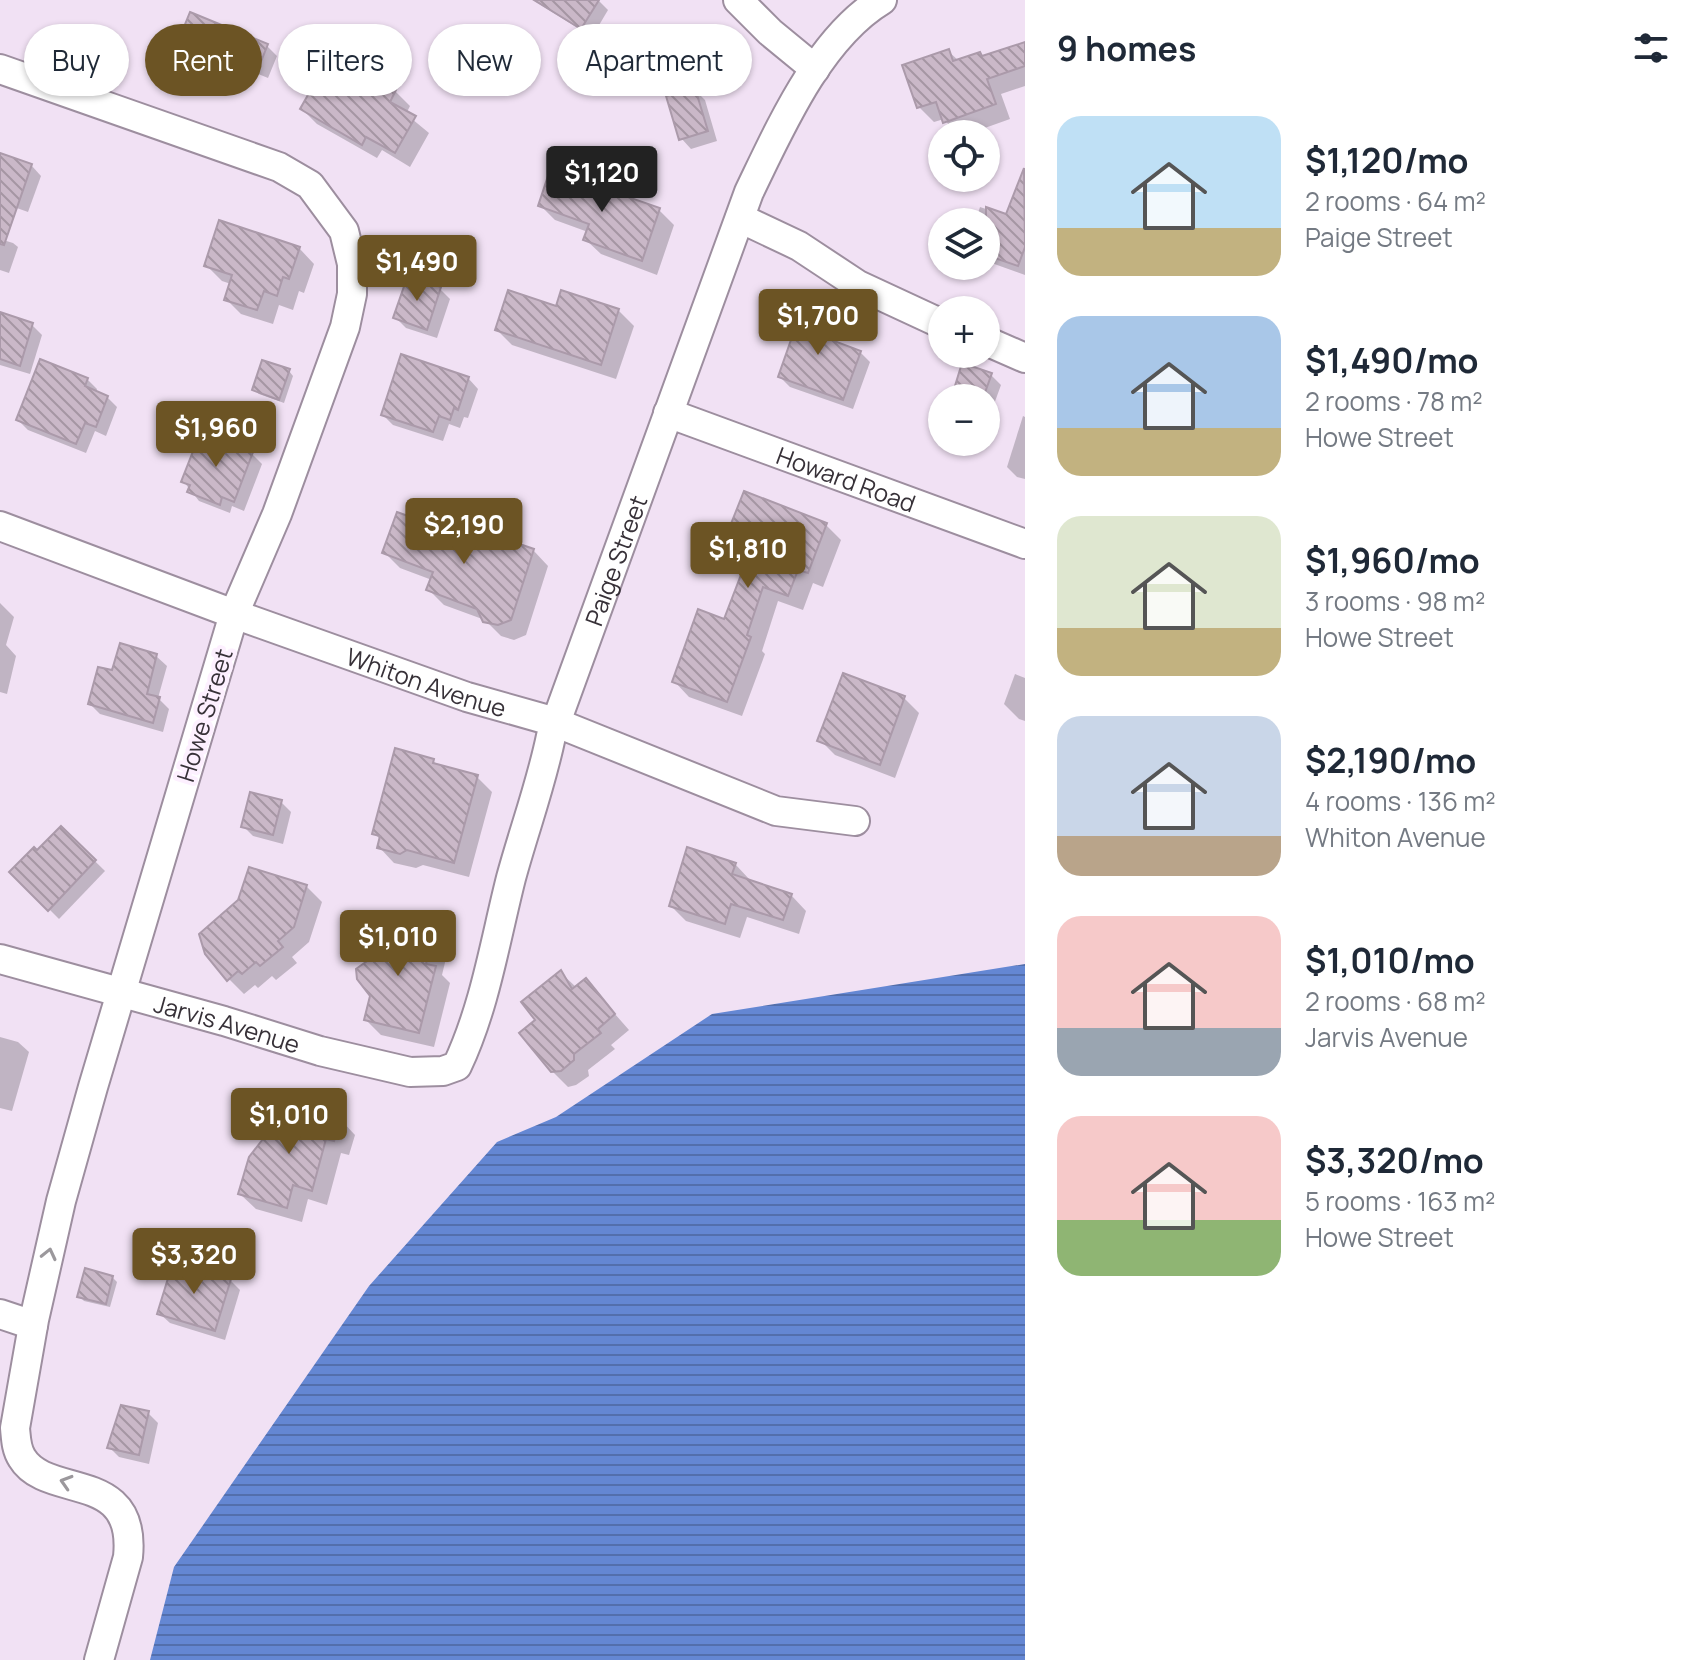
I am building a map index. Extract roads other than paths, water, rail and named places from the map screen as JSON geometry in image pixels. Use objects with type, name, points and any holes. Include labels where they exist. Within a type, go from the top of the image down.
[{"type":"street","points":[[738,0],[770,32],[815,69]]},
{"type":"street","name":"Paige Street","points":[[457,1066],[484,989],[512,876],[556,723],[740,218],[787,114],[815,69],[845,32],[882,0]]},
{"type":"street","name":"Howe Street","points":[[0,69],[279,167],[310,185],[344,231],[352,264],[352,294],[345,327],[277,514],[234,614],[61,1201],[33,1325],[15,1428],[22,1459],[33,1470],[101,1496],[119,1512],[127,1526],[130,1541],[99,1660]]},
{"type":"street","points":[[740,218],[799,246],[858,285],[928,318]]},
{"type":"street","points":[[1000,347],[1025,358]]},
{"type":"street","name":"Howard Road","points":[[668,413],[1025,544]]},
{"type":"street","name":"Whiton Avenue","points":[[0,526],[467,697],[556,723],[776,811],[855,821]]},
{"type":"street","name":"Jarvis Avenue","points":[[0,959],[320,1051],[410,1072],[443,1071],[457,1066]]},
{"type":"street","points":[[0,1314],[33,1325]]},
{"type":"water","points":[[1025,964],[1025,1660],[150,1660],[174,1567],[369,1286],[497,1142],[556,1117],[712,1014]]}]
